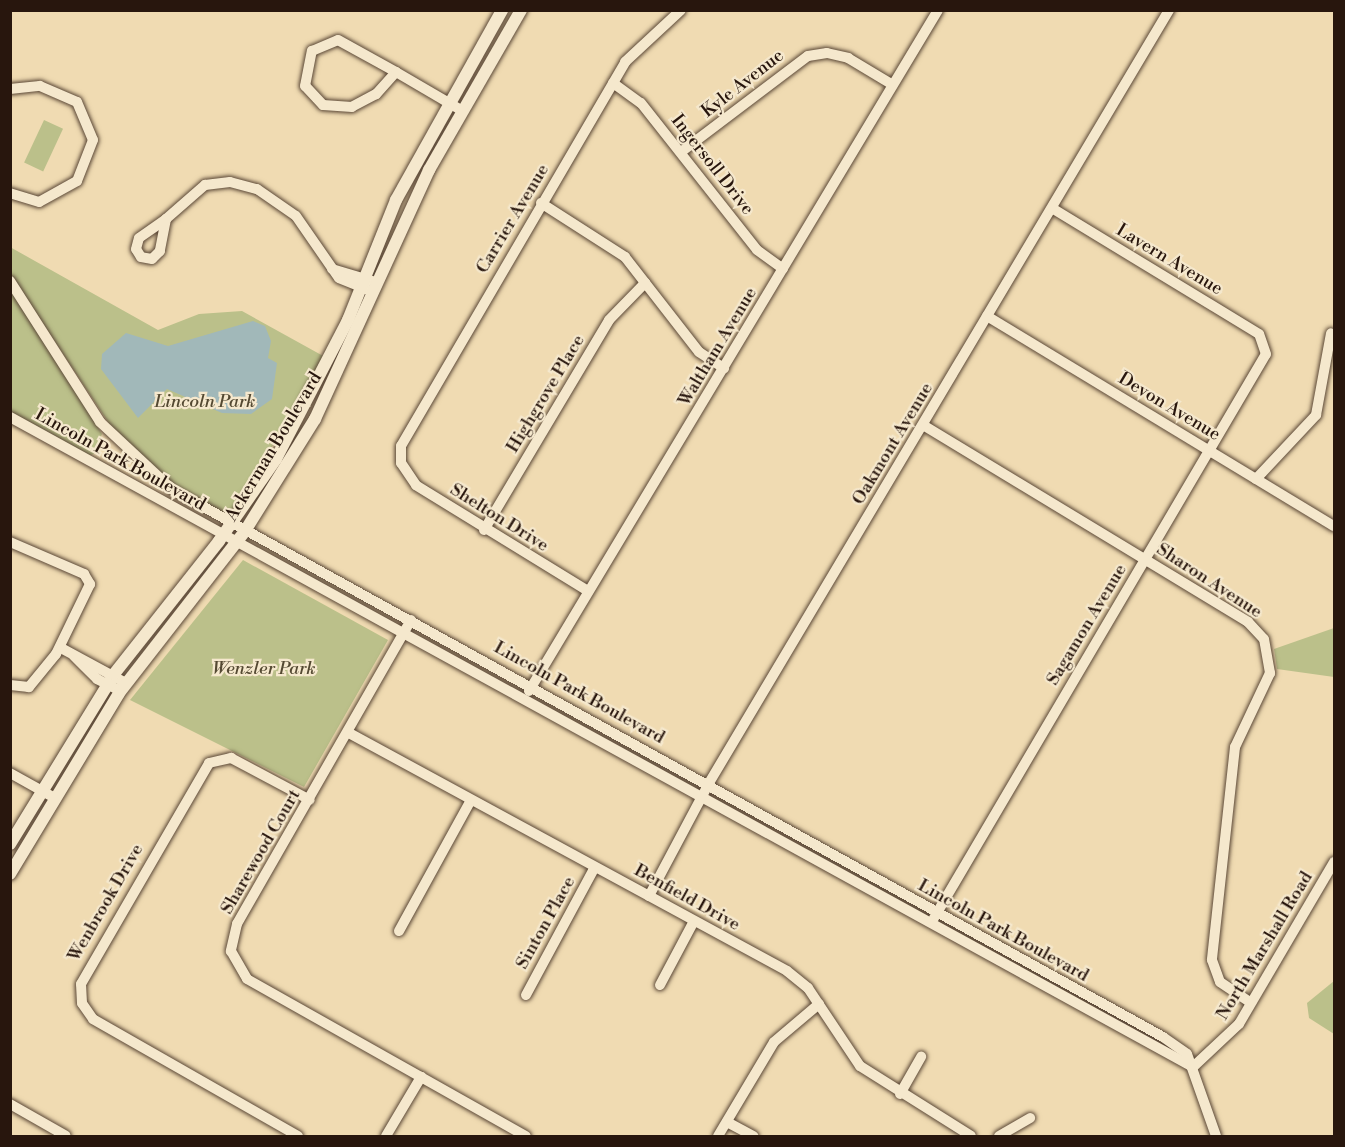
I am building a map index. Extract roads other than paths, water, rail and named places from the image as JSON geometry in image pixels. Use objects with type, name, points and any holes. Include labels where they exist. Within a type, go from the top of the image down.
[{"type":"street","name":"Ackerman Boulevard","points":[[10,844],[111,679],[232,524],[298,420],[363,283],[396,200],[448,103],[502,10]]},
{"type":"street","name":"Carrier Avenue","points":[[401,463],[404,439],[613,83],[635,49],[681,10]]},
{"type":"street","name":"Waltham Avenue","points":[[524,699],[938,10]]},
{"type":"street","name":"Oakmont Avenue","points":[[649,896],[701,796],[1169,10]]},
{"type":"street","name":"Ackerman Boulevard","points":[[10,874],[124,687],[237,543],[315,420],[461,110],[520,11]]},
{"type":"street","points":[[396,72],[368,101],[339,108],[313,99],[304,77],[312,51],[331,40],[347,42],[461,110]]},
{"type":"street","name":"Kyle Avenue","points":[[681,152],[807,56],[836,54],[893,85]]},
{"type":"street","name":"Ingersoll Drive","points":[[613,83],[641,103],[757,250],[783,270]]},
{"type":"street","points":[[10,88],[40,86],[77,102],[93,140],[77,181],[39,202],[10,193]]},
{"type":"street","points":[[166,219],[198,189],[243,184],[270,194],[296,216],[332,269],[377,288]]},
{"type":"street","points":[[541,203],[612,246],[645,283],[699,352],[724,368]]},
{"type":"street","name":"Lavern Avenue","points":[[1052,208],[1266,342]]},
{"type":"street","name":"Lincoln Park Boulevard","points":[[10,281],[109,434],[166,485],[232,524],[709,783],[933,918]]},
{"type":"street","name":"Highgrove Place","points":[[484,530],[609,320],[645,283]]},
{"type":"street","name":"Devon Avenue","points":[[987,316],[1335,526]]},
{"type":"street","points":[[1256,479],[1309,425],[1319,409],[1331,333]]},
{"type":"street","name":"Sagamon Avenue","points":[[933,918],[1266,354],[1266,342]]},
{"type":"street","points":[[1323,387],[1335,387]]},
{"type":"street","name":"Lincoln Park Boulevard","points":[[10,417],[701,796],[1162,1037],[1187,1054],[1216,1137]]},
{"type":"street","name":"Sharon Avenue","points":[[922,425],[1248,622],[1269,650],[1268,685],[1235,747],[1212,960],[1220,982],[1251,1003]]},
{"type":"street","name":"Shelton Drive","points":[[401,463],[416,485],[484,530],[588,591]]},
{"type":"street","points":[[10,542],[89,579],[61,648],[29,687],[10,685]]},
{"type":"street","name":"Sharewood Court","points":[[411,620],[349,733],[237,924],[232,959],[247,979],[526,1137]]},
{"type":"street","points":[[61,648],[124,687]]},
{"type":"street","name":"Benfield Drive","points":[[349,733],[786,971],[819,1004],[850,1056],[900,1094],[971,1137]]},
{"type":"street","name":"Wenbrook Drive","points":[[298,1137],[93,1019],[82,1003],[81,984],[209,763],[231,758],[310,800]]},
{"type":"street","points":[[10,773],[55,798]]},
{"type":"street","points":[[399,931],[471,800]]},
{"type":"street","name":"North Marshall Road","points":[[1193,1067],[1232,1034],[1335,862]]},
{"type":"street","name":"Sinton Place","points":[[526,995],[595,867]]},
{"type":"street","points":[[660,985],[694,921]]},
{"type":"street","points":[[718,1137],[774,1042],[819,1004]]},
{"type":"street","points":[[900,1094],[921,1057]]},
{"type":"street","points":[[386,1137],[421,1077]]},
{"type":"street","points":[[10,1104],[66,1137]]},
{"type":"street","points":[[999,1137],[1030,1118]]},
{"type":"street","points":[[727,1122],[753,1137]]},
{"type":"water","points":[[253,321],[265,326],[271,341],[268,358],[277,363],[272,399],[251,414],[222,413],[167,389],[138,418],[101,369],[102,354],[126,333],[168,346]]},
{"type":"park label","name":"Lincoln Park","points":[[205,402]]},
{"type":"park label","name":"Wenzler Park","points":[[264,669]]}]
